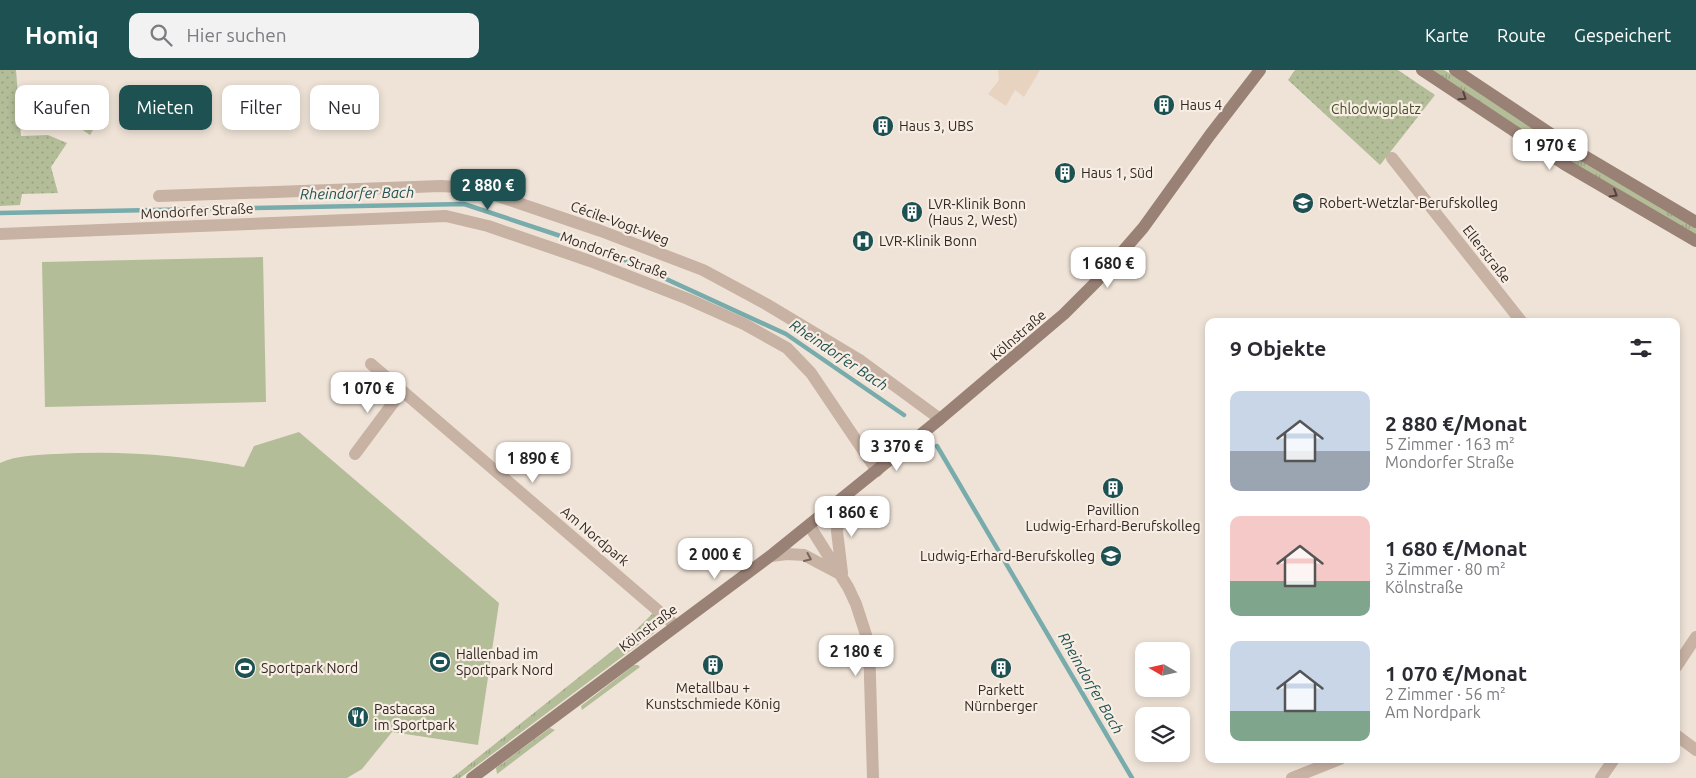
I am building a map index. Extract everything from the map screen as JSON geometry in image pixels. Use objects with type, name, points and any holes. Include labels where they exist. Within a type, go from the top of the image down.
[{"type":"main road","name":"Kölnstraße","points":[[472,778],[771,556],[940,420],[1064,314],[1096,282],[1143,228],[1210,135],[1260,70]]},
{"type":"main road","points":[[1422,70],[1564,164],[1696,241]]},
{"type":"main road","points":[[1455,70],[1581,154],[1696,222]]},
{"type":"street","name":"Ellerstraße","points":[[1392,158],[1519,318]]},
{"type":"street","name":"Cécile-Vogt-Weg","points":[[159,196],[440,186],[474,188],[601,232],[702,270],[766,304],[861,361],[940,420]]},
{"type":"street","name":"Mondorfer Straße","points":[[0,234],[446,216],[488,226],[590,261],[688,299],[744,324],[787,348],[811,373],[877,471]]},
{"type":"street","name":"Am Nordpark","points":[[371,364],[676,626]]},
{"type":"street","points":[[355,454],[402,391]]},
{"type":"street","points":[[841,500],[837,531],[842,575]]},
{"type":"street","points":[[809,525],[842,575],[856,604],[869,644],[873,778]]},
{"type":"street","points":[[771,556],[804,555],[842,575]]},
{"type":"street","points":[[1680,661],[1696,636]]},
{"type":"street","points":[[1680,737],[1696,750]]},
{"type":"street","points":[[1292,778],[1330,763]]},
{"type":"street","points":[[1601,778],[1611,763]]},
{"type":"green space","points":[[0,70],[16,70],[15,130],[21,130],[21,136],[48,135],[67,143],[51,167],[58,193],[22,194],[20,205],[0,206]]},
{"type":"green space","name":"Chlodwigplatz","points":[[1295,70],[1398,70],[1435,95],[1380,165],[1288,80]]},
{"type":"green space","points":[[1432,70],[1444,70],[1696,226],[1696,236],[1562,156]]},
{"type":"green space","points":[[83,130],[93,130],[90,135]]},
{"type":"green space","points":[[263,257],[266,402],[45,407],[42,262]]},
{"type":"green space","name":"Sportpark Nord","points":[[299,432],[499,603],[478,745],[392,732],[362,769],[347,778],[0,778],[0,463],[28,456],[127,453],[197,459],[244,467],[254,446]]},
{"type":"green space","points":[[653,613],[658,618],[659,623],[654,633],[460,778],[452,778],[627,639]]},
{"type":"green space","points":[[634,665],[640,667],[582,710],[581,706]]},
{"type":"green space","points":[[550,728],[555,730],[497,774],[496,768]]},
{"type":"shaded area","points":[[998,70],[1040,70],[1024,97],[1015,90],[1006,106],[988,94],[999,80]]},
{"type":"waterway","name":"Rheindorfer Bach","points":[[0,213],[464,204],[603,250],[786,334],[904,415]]},
{"type":"waterway","name":"Rheindorfer Bach","points":[[937,446],[1132,778]]},
{"type":"place","name":"Haus 4","points":[[1164,105]]},
{"type":"place","name":"Haus 3, UBS","points":[[883,126]]},
{"type":"place","name":"Haus 1, Süd","points":[[1065,173]]},
{"type":"place","name":"Robert-Wetzlar-Berufskolleg","points":[[1303,203]]},
{"type":"place","name":"LVR-Klinik Bonn (Haus 2, West)","points":[[912,212]]},
{"type":"place","name":"LVR-Klinik Bonn","points":[[863,241]]},
{"type":"place","name":"Pavillion Ludwig-Erhard-Berufskolleg","points":[[1113,488]]},
{"type":"place","name":"Ludwig-Erhard-Berufskolleg","points":[[1111,556]]},
{"type":"place","name":"Hallenbad im Sportpark Nord","points":[[440,662]]},
{"type":"place","name":"Metallbau + Kunstschmiede König","points":[[713,665]]},
{"type":"place","name":"Sportpark Nord","points":[[245,668]]},
{"type":"place","name":"Parkett Nürnberger","points":[[1001,668]]},
{"type":"place","name":"Pastacasa im Sportpark","points":[[358,717]]}]
